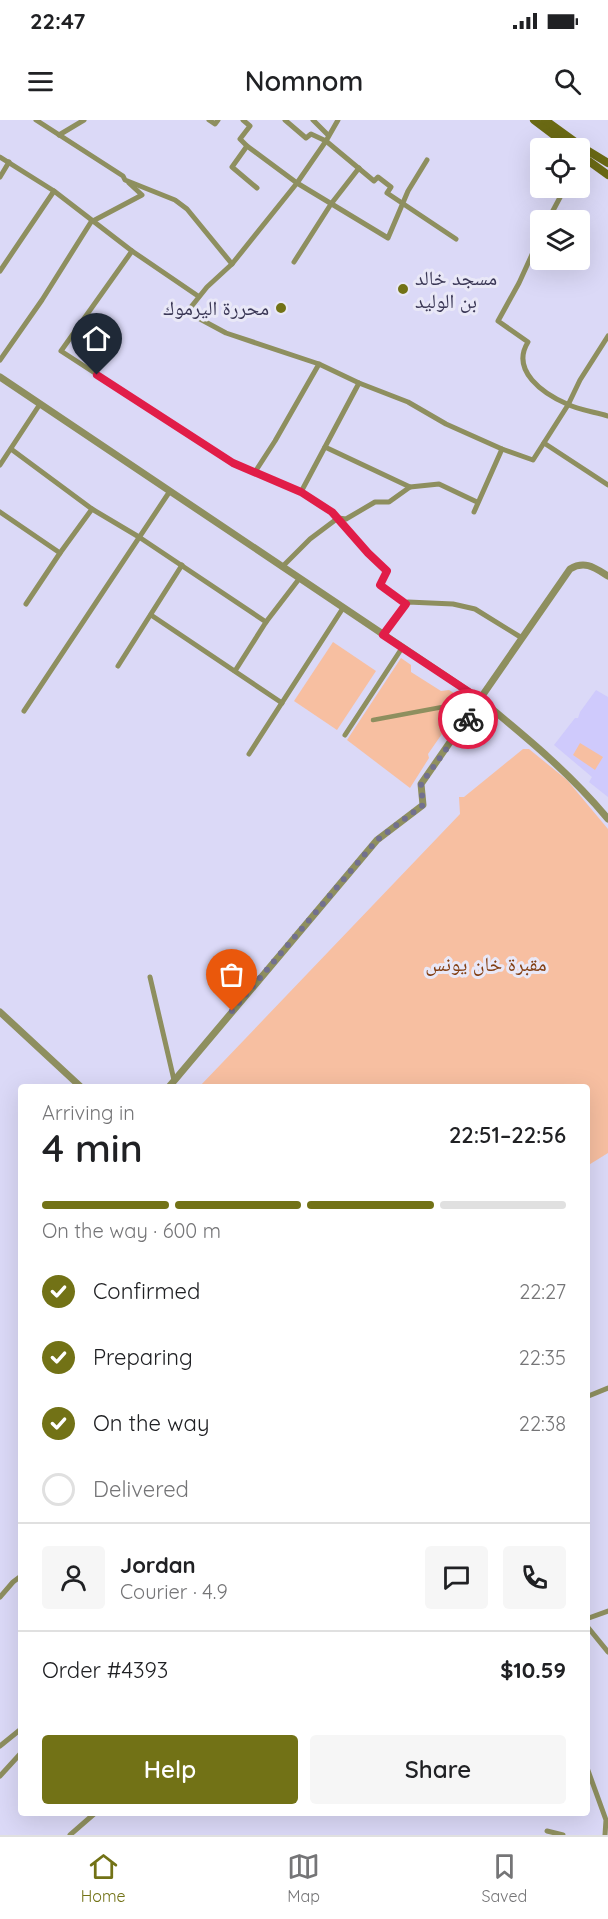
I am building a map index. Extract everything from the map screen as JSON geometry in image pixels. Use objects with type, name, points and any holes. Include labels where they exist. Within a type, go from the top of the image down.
[{"type":"main road","points":[[534,120],[558,138]]},
{"type":"main road","points":[[545,120],[608,163]]},
{"type":"main road","points":[[590,164],[608,173]]},
{"type":"street","points":[[0,360],[92,222],[142,195],[123,176],[36,120]]},
{"type":"street","points":[[60,135],[84,120]]},
{"type":"street","points":[[209,120],[215,124],[218,120]]},
{"type":"street","points":[[243,120],[250,126],[240,139],[247,146],[297,183],[388,238],[408,191],[427,160]]},
{"type":"street","points":[[285,120],[306,138],[310,134],[327,138]]},
{"type":"street","points":[[313,120],[327,138],[374,181],[378,177],[391,186],[387,194],[456,239]]},
{"type":"street","points":[[338,120],[297,183],[232,264],[198,296],[187,312],[226,333],[290,352],[408,402],[446,424],[533,460],[608,336]]},
{"type":"street","points":[[247,146],[232,167],[257,188]]},
{"type":"street","points":[[0,157],[54,191],[92,222],[198,296]]},
{"type":"street","points":[[0,177],[9,162]]},
{"type":"street","points":[[294,262],[331,204],[359,168]]},
{"type":"street","points":[[125,180],[175,200],[187,209],[232,264]]},
{"type":"street","points":[[0,271],[54,191]]},
{"type":"street","points":[[132,251],[61,351],[233,463],[301,492],[338,518],[387,571],[380,585],[406,604]]},
{"type":"street","points":[[530,259],[498,321],[528,342],[522,355],[529,379],[568,405],[608,416]]},
{"type":"street","points":[[255,472],[319,364]]},
{"type":"street","points":[[0,377],[481,700],[550,757],[587,793],[608,819]]},
{"type":"street","points":[[301,492],[360,383]]},
{"type":"street","points":[[0,465],[40,404]]},
{"type":"street","points":[[544,443],[608,485]]},
{"type":"street","points":[[325,447],[410,487]]},
{"type":"street","points":[[11,449],[92,509],[139,537],[266,622]]},
{"type":"street","points":[[474,512],[502,449]]},
{"type":"street","points":[[282,567],[310,539],[338,518],[346,519],[375,502],[389,502],[410,487],[439,484],[477,502]]},
{"type":"street","points":[[24,711],[170,491]]},
{"type":"street","points":[[26,604],[92,509]]},
{"type":"street","points":[[0,512],[60,553]]},
{"type":"street","points":[[171,1084],[377,840],[423,805],[421,784],[570,569],[578,564],[586,564],[608,576]]},
{"type":"street","points":[[118,666],[182,565]]},
{"type":"street","points":[[235,671],[266,622],[299,579]]},
{"type":"street","points":[[383,635],[408,602],[453,604],[475,609],[522,638]]},
{"type":"street","points":[[249,754],[343,608]]},
{"type":"street","points":[[151,615],[282,703]]},
{"type":"street","points":[[345,735],[402,648]]},
{"type":"street","points":[[373,720],[481,700]]},
{"type":"street","points":[[150,977],[174,1080]]},
{"type":"street","points":[[0,1012],[78,1084]]},
{"type":"street","points":[[590,1395],[608,1388]]},
{"type":"street","points":[[0,1597],[18,1578]]},
{"type":"street","points":[[590,1618],[608,1611]]},
{"type":"street","points":[[590,1630],[608,1652]]},
{"type":"street","points":[[0,1746],[18,1731]]},
{"type":"street","points":[[0,1776],[18,1756]]},
{"type":"street","points":[[590,1776],[606,1820],[605,1835]]},
{"type":"street","points":[[70,1835],[88,1816]]},
{"type":"street","points":[[547,1831],[563,1835]]},
{"type":"shaded area","points":[[596,690],[608,697],[608,797],[589,782],[592,777],[554,745],[575,718],[578,718]]},
{"type":"green space","points":[[333,642],[376,671],[337,730],[294,701]]},
{"type":"green space","points":[[401,658],[411,665],[411,672],[441,691],[449,690],[459,696],[461,711],[455,720],[451,721],[428,754],[429,758],[410,788],[347,740]]},
{"type":"green space","points":[[580,743],[603,757],[595,770],[573,755]]},
{"type":"green space","name":"مقبرة خان يونس","points":[[523,749],[529,749],[567,780],[608,829],[608,1153],[590,1164],[590,1084],[202,1084],[460,814],[459,797],[464,797]]},
{"type":"way so far","points":[[232,1011],[377,840],[423,805],[421,784],[468,719]]},
{"type":"place","name":"مسجد خالد بن الوليد","points":[[403,289]]},
{"type":"place","name":"محررة اليرموك","points":[[281,308]]},
{"type":"route","points":[[97,375],[233,463],[301,492],[332,512],[387,571],[380,585],[406,604],[383,635],[481,700],[468,719]]}]
